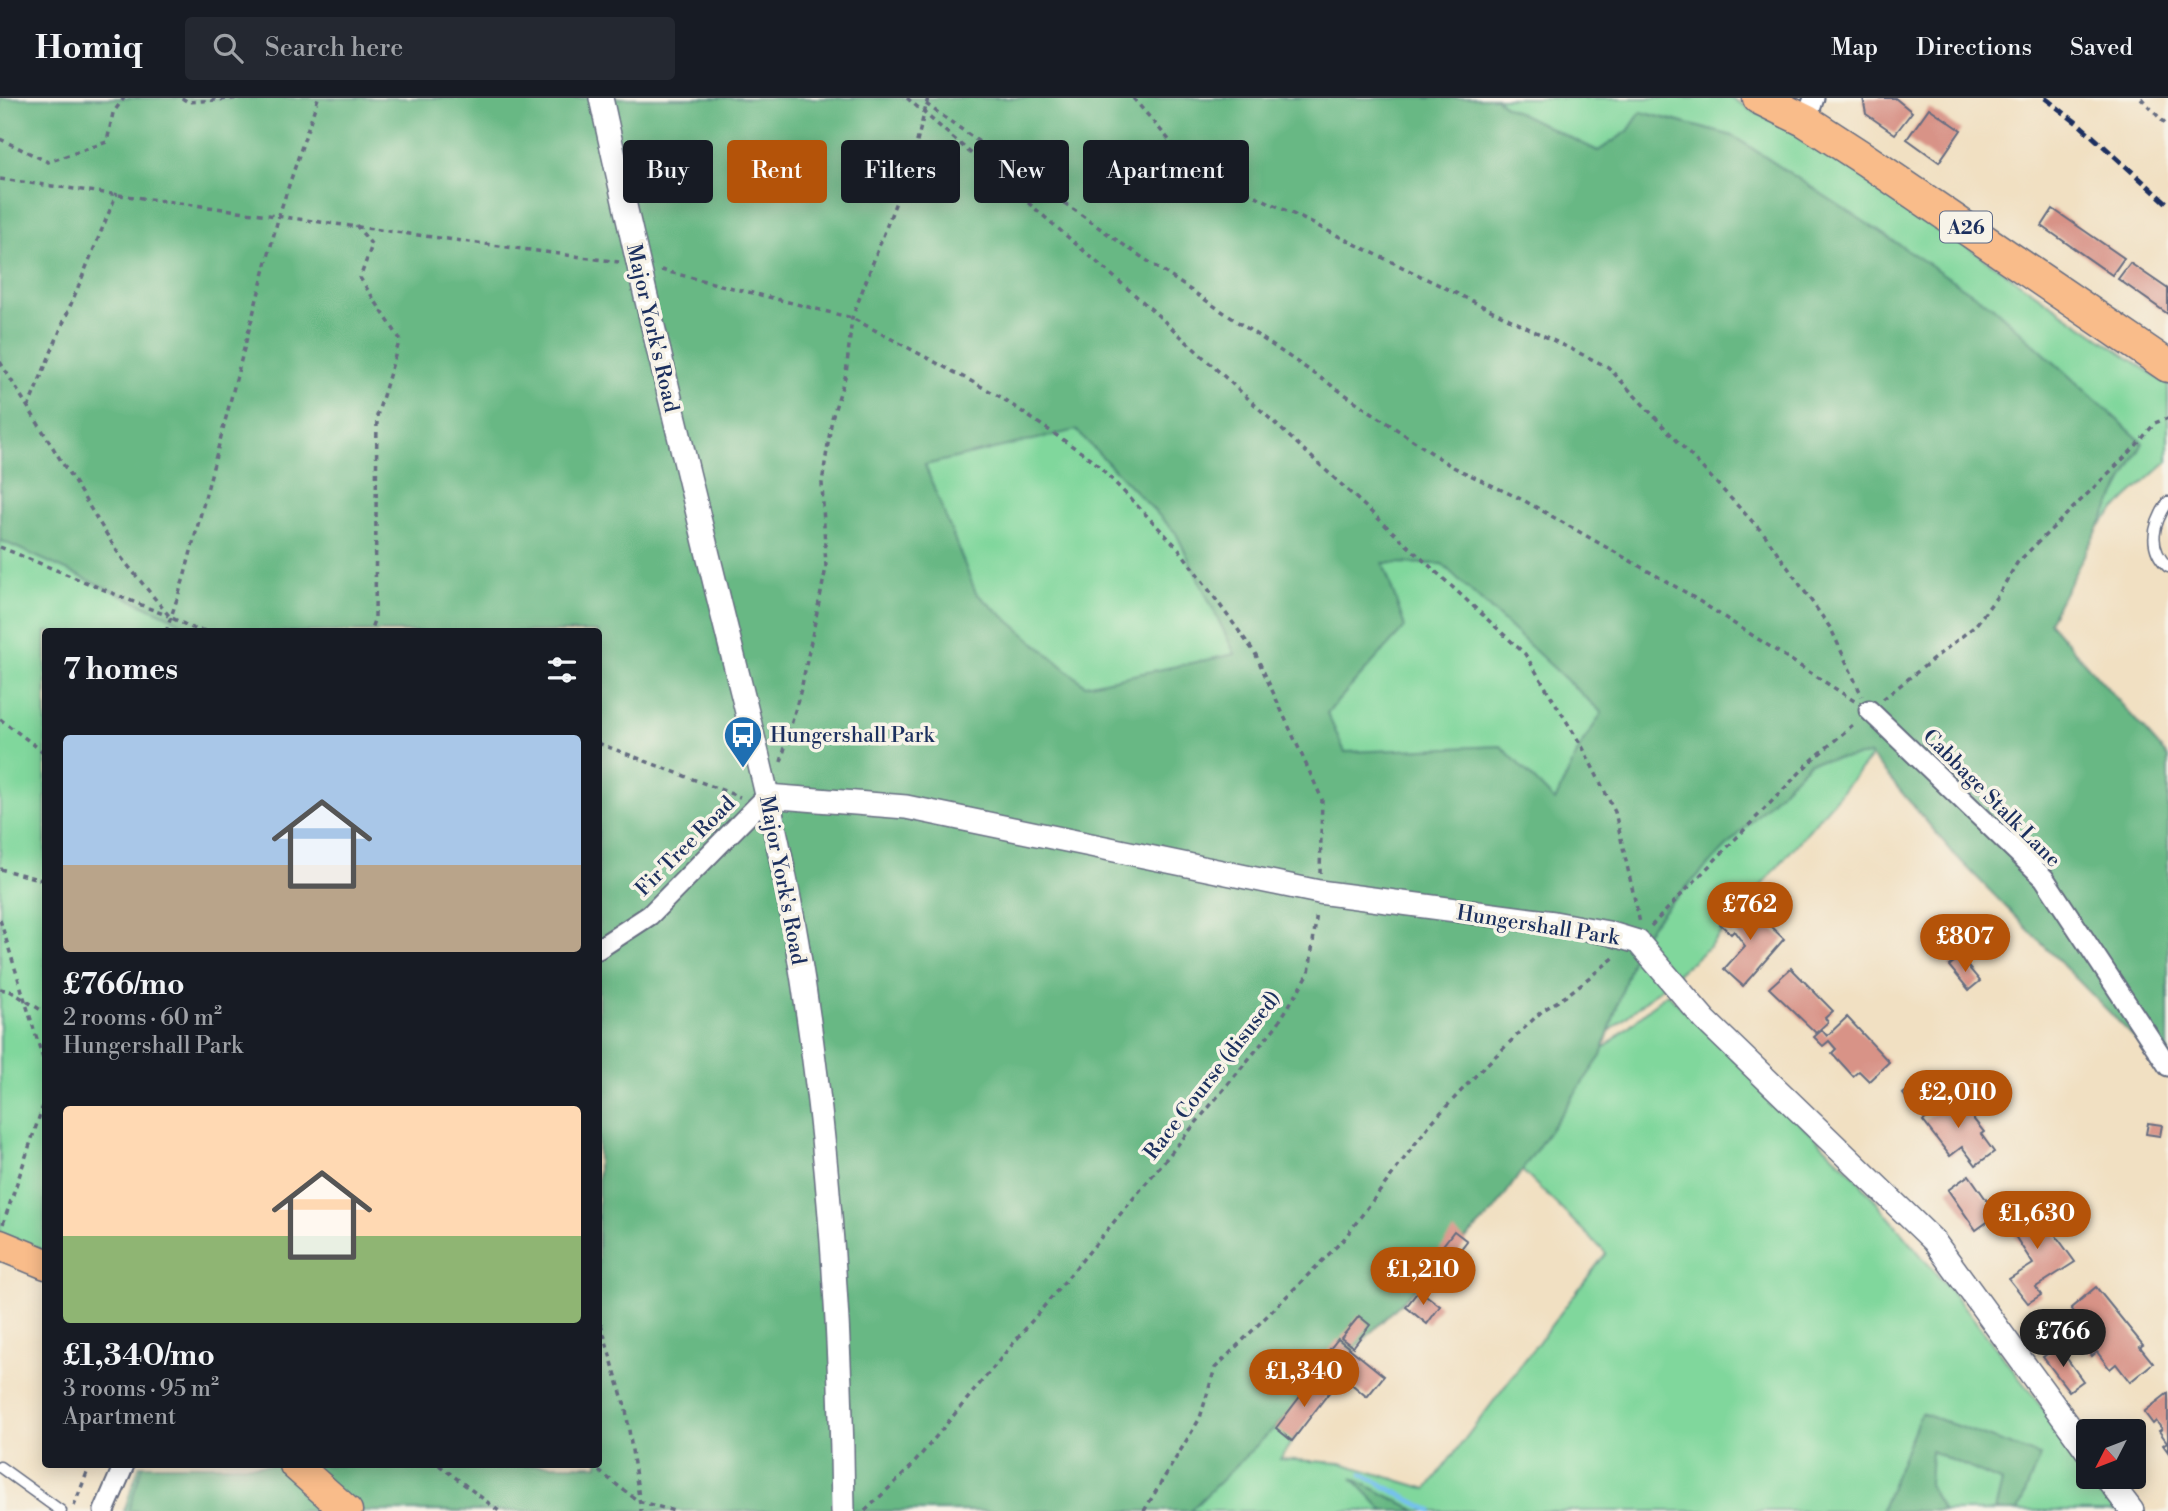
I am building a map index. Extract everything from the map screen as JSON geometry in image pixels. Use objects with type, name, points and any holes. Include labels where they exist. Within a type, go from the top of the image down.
[{"type":"highway","name":"A26","points":[[1759,98],[1810,110],[1927,200],[2168,366]]},
{"type":"main road","points":[[0,1245],[42,1262]]},
{"type":"main road","points":[[298,1468],[347,1511]]},
{"type":"street","name":"Major York's Road","points":[[601,98],[637,264],[767,796],[796,938],[818,1080],[841,1375],[844,1511]]},
{"type":"street","name":"Cabbage Stalk Lane","points":[[1869,710],[2044,878],[2168,1066]]},
{"type":"street","name":"Hungershall Park","points":[[767,796],[906,807],[1319,892],[1554,923],[1608,933],[1638,942],[1710,1024],[1934,1241],[2076,1436]]},
{"type":"street","name":"Fir Tree Road","points":[[602,946],[650,915],[767,796]]},
{"type":"street","points":[[104,1511],[123,1468]]},
{"type":"street","points":[[2115,1489],[2132,1511]]},
{"type":"lane","points":[[2168,502],[2155,528],[2153,544],[2158,556],[2168,567]]},
{"type":"lane","points":[[0,1467],[61,1511]]},
{"type":"path","points":[[0,139],[48,162],[107,142],[113,113],[124,98]]},
{"type":"path","points":[[182,98],[188,102],[244,98]]},
{"type":"path","points":[[167,628],[184,578],[279,215],[318,98]]},
{"type":"path","points":[[907,98],[1150,308],[1525,654],[1583,748],[1615,812],[1640,920],[1638,942]]},
{"type":"path","points":[[602,745],[735,797],[767,796],[778,774],[802,685],[826,568],[822,483],[832,418],[846,374],[852,318],[914,154],[928,98]]},
{"type":"path","points":[[1133,98],[1190,164],[1608,367],[1765,535],[1830,629],[1869,710]]},
{"type":"path","points":[[2141,98],[2168,127]]},
{"type":"path","points":[[926,104],[1115,239],[1451,466],[1525,501],[1685,592],[1869,710]]},
{"type":"path","name":"Race Course (disused)","points":[[0,179],[637,264],[852,318],[999,397],[1094,461],[1179,549],[1255,653],[1322,799],[1319,892],[1309,973],[1277,1025],[910,1468],[865,1511]]},
{"type":"path","points":[[28,408],[117,193]]},
{"type":"path","points":[[356,225],[372,246],[360,278],[400,339],[377,416],[375,617],[371,628]]},
{"type":"path","points":[[0,362],[120,556],[170,617]]},
{"type":"path","points":[[1144,1511],[1200,1418],[1215,1368],[1344,1239],[1430,1124],[1542,1011],[1566,996],[1607,961],[1638,942],[1664,911],[1810,762],[1869,710],[1975,626],[1998,596],[2017,563],[2134,448],[2155,423],[2168,418]]},
{"type":"path","points":[[0,547],[193,628]]},
{"type":"path","points":[[0,719],[42,751]]},
{"type":"path","points":[[0,869],[42,880]]},
{"type":"path","points":[[0,920],[42,1056]]},
{"type":"path","points":[[0,989],[42,1010]]},
{"type":"path","points":[[0,1233],[42,1109]]},
{"type":"path","points":[[602,1328],[626,1410],[641,1511]]},
{"type":"path","points":[[72,1511],[89,1468]]},
{"type":"path","points":[[443,1468],[499,1511]]},
{"type":"path","points":[[595,1468],[638,1501],[674,1511]]},
{"type":"green space","points":[[0,98],[1731,98],[1832,153],[2168,385],[2168,461],[2127,498],[1895,729],[1710,946],[1518,1109],[1498,1141],[1667,993],[1854,1175],[1969,1313],[2076,1451],[2076,1489],[2104,1489],[2121,1511],[124,1511],[139,1468],[602,1468],[602,628],[42,628],[42,1250],[0,1234]],"holes":[[[1495,1144],[1606,1253],[1427,1489],[1341,1463],[1280,1459]]]},
{"type":"green space","points":[[0,98],[1496,98],[1505,106],[1598,151],[1628,131],[1641,112],[1733,136],[1874,228],[1993,307],[2143,443],[2049,622],[2168,757],[2168,1072],[1955,855],[1870,755],[1810,762],[1664,910],[1638,942],[1601,1056],[1494,1211],[1190,1511],[128,1511],[142,1468],[602,1468],[602,628],[188,628],[170,617],[0,540]],"holes":[[[1076,430],[1176,533],[1235,654],[1085,685],[976,593],[925,465]],[[1383,563],[1442,564],[1602,713],[1580,747],[1555,801],[1501,746],[1345,752],[1327,713],[1405,627]]]},
{"type":"green space","points":[[1921,1413],[2040,1456],[2018,1511],[1995,1511],[2002,1482],[1931,1451],[1929,1485],[1943,1511],[1881,1511]]},
{"type":"green space","points":[[1352,1478],[1418,1511],[1384,1511]]},
{"type":"building","points":[[1863,98],[1895,98],[1912,112],[1895,134],[1866,114]]},
{"type":"building","points":[[1929,108],[1961,130],[1939,162],[1907,139]]},
{"type":"building","points":[[2053,209],[2124,258],[2112,275],[2042,226]]},
{"type":"building","points":[[2130,263],[2168,289],[2168,314],[2118,279]]},
{"type":"building","points":[[1742,900],[1784,939],[1743,986],[1724,969],[1745,946],[1734,931],[1731,934],[1720,924]]},
{"type":"building","points":[[1960,957],[1980,981],[1969,990],[1949,966]]},
{"type":"building","points":[[1791,968],[1833,1011],[1825,1018],[1828,1022],[1816,1033],[1769,988]]},
{"type":"building","points":[[1847,1017],[1889,1062],[1869,1081],[1859,1071],[1853,1076],[1832,1053],[1836,1049],[1829,1041],[1823,1046],[1814,1037],[1822,1030],[1827,1036]]},
{"type":"building","points":[[1915,1084],[1927,1100],[1915,1109],[1903,1094]]},
{"type":"building","points":[[1950,1090],[1984,1132],[1981,1134],[1994,1152],[1976,1165],[1962,1147],[1950,1156],[1923,1121],[1943,1107],[1937,1099]]},
{"type":"building","points":[[2148,1123],[2162,1125],[2160,1136],[2146,1134]]},
{"type":"building","points":[[1969,1175],[1997,1215],[1976,1230],[1948,1190]]},
{"type":"building","points":[[2031,1201],[2075,1262],[2036,1287],[2041,1295],[2028,1303],[2009,1279],[2033,1264],[2004,1219]]},
{"type":"building","points":[[1454,1231],[1467,1241],[1447,1267],[1434,1257]]},
{"type":"building","points":[[2096,1287],[2143,1345],[2140,1347],[2153,1363],[2130,1382],[2116,1364],[2110,1369],[2097,1352],[2092,1356],[2087,1349],[2091,1346],[2078,1329],[2084,1325],[2071,1308]]},
{"type":"building","points":[[1419,1290],[1440,1306],[1427,1324],[1406,1307]]},
{"type":"building","points":[[1359,1316],[1370,1325],[1353,1347],[1341,1338]]},
{"type":"building","points":[[1338,1339],[1384,1376],[1367,1397],[1322,1359]]},
{"type":"building","points":[[2058,1346],[2083,1381],[2069,1391],[2043,1357]]},
{"type":"building","points":[[1315,1377],[1331,1390],[1292,1441],[1276,1428]]},
{"type":"building","points":[[2168,1393],[2168,1452],[2163,1445],[2167,1442],[2159,1431],[2162,1429],[2156,1421],[2153,1424],[2144,1412]]},
{"type":"waterway","points":[[1362,1474],[1431,1511]]},
{"type":"railway","points":[[2045,98],[2081,126],[2168,204]]},
{"type":"place","name":"Hungershall Park","points":[[743,769]]}]
